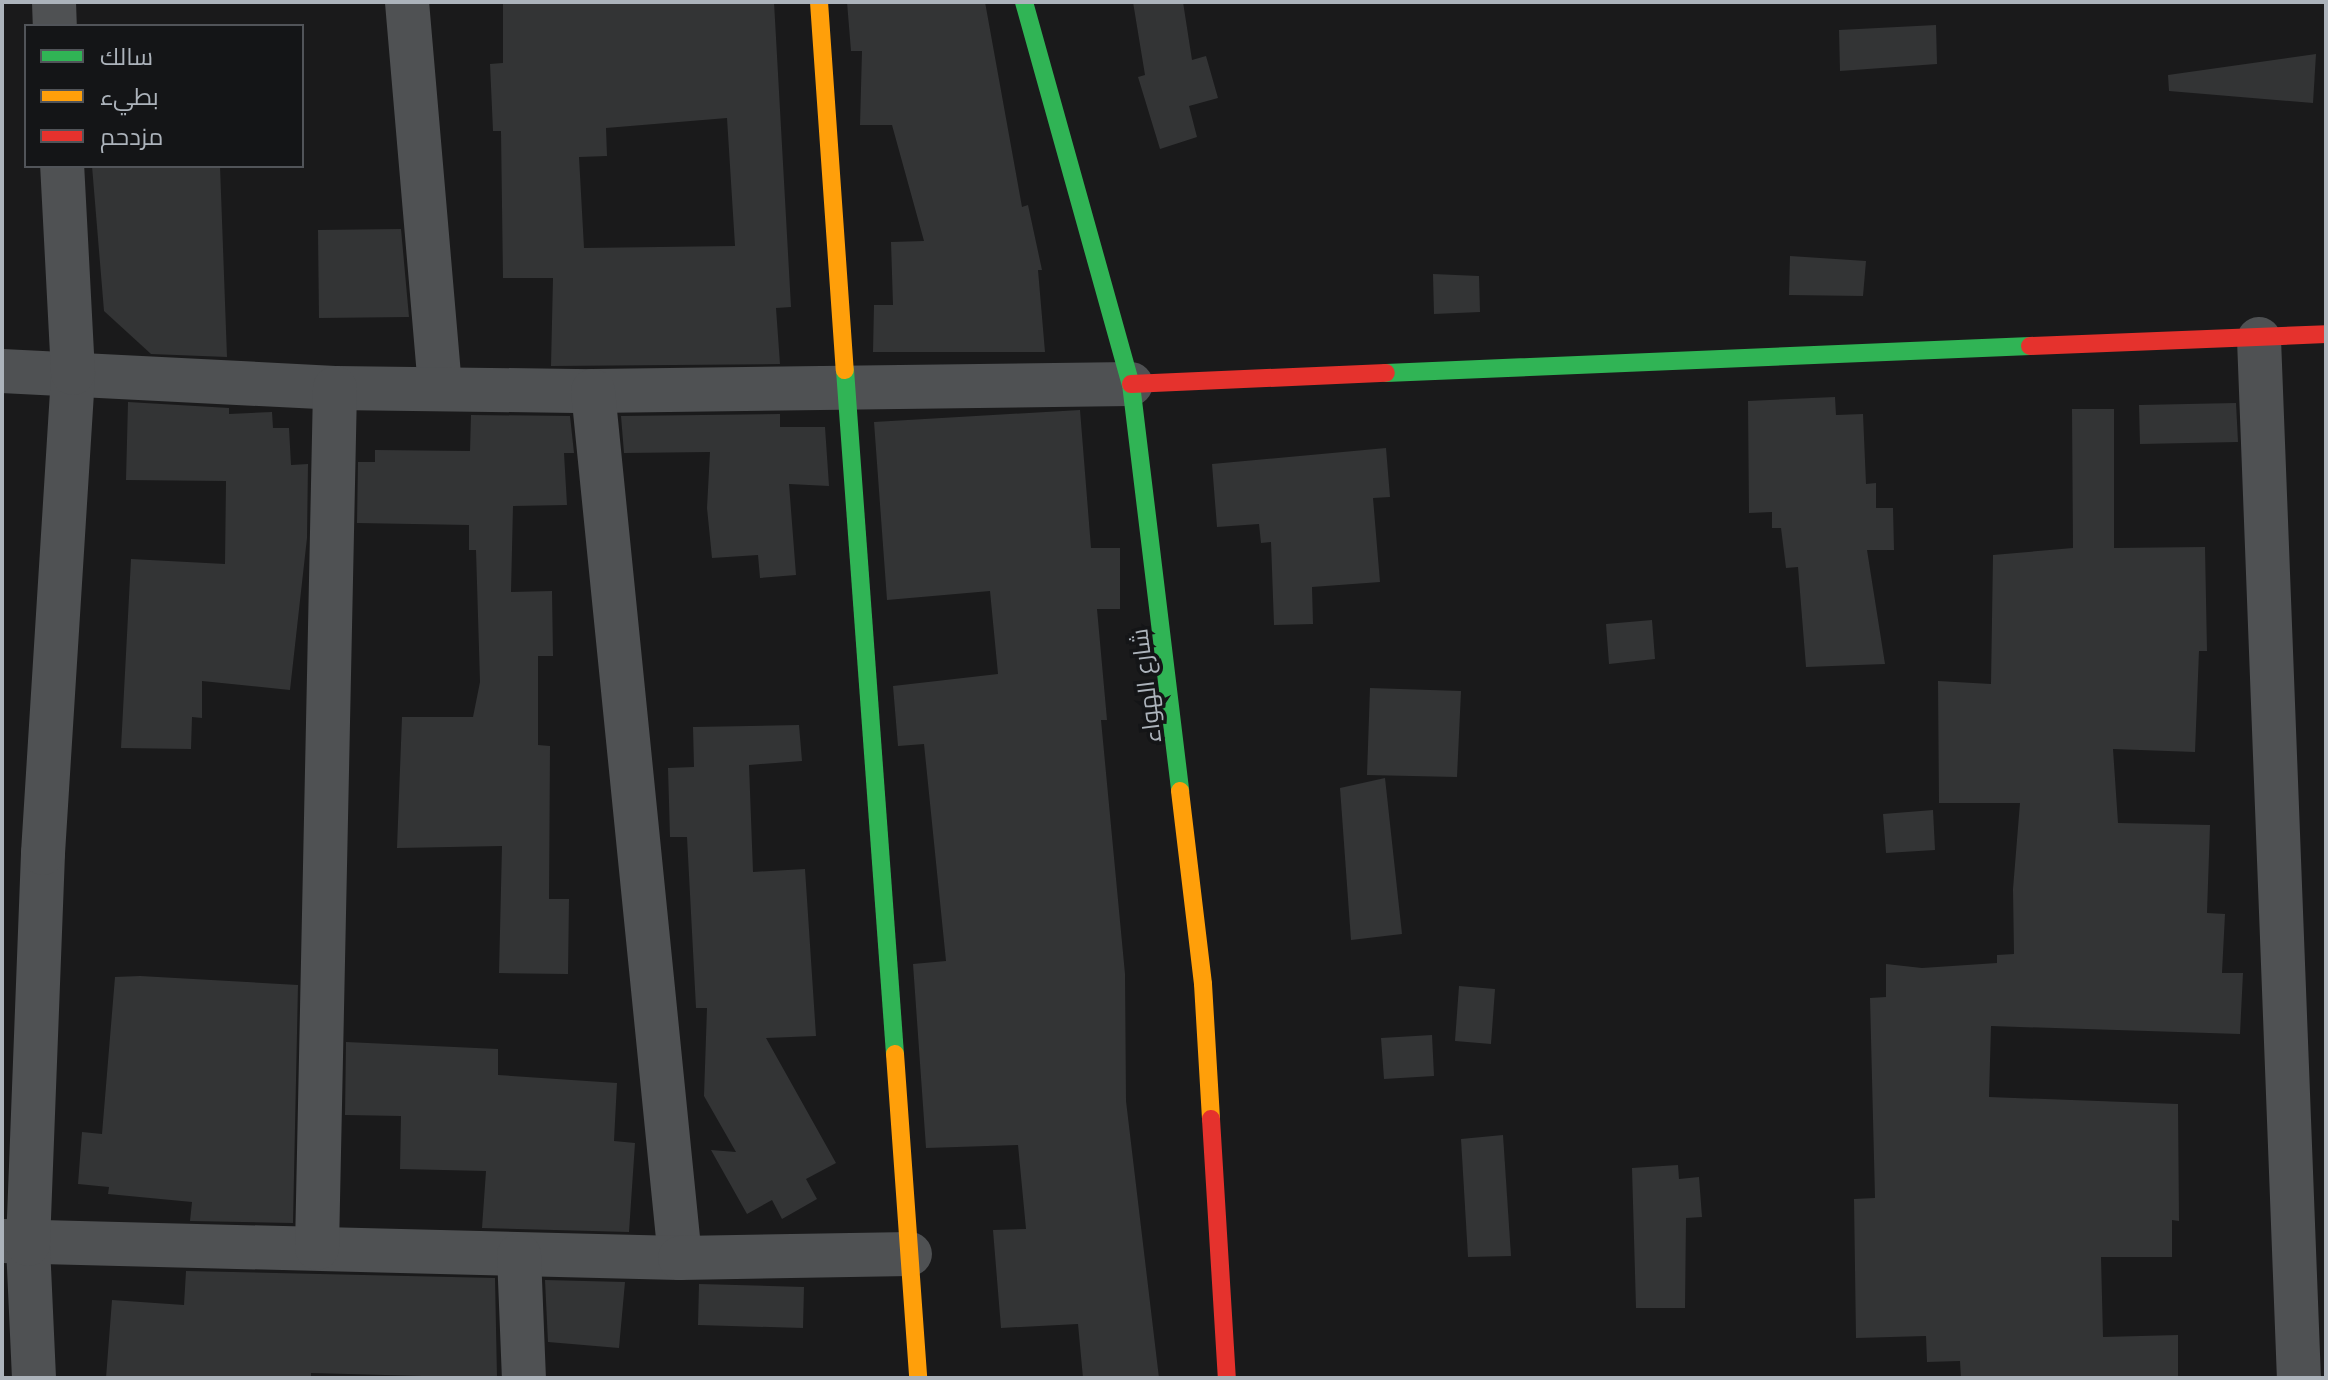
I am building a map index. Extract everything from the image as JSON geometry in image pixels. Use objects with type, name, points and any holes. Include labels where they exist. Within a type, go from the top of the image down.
[{"type":"street","points":[[54,2],[55,24]]},
{"type":"street","points":[[407,2],[440,388]]},
{"type":"street","points":[[819,2],[918,1378]]},
{"type":"street","name":"شارع الهواء","points":[[1024,2],[1131,384],[1203,984],[1227,1378]]},
{"type":"street","points":[[34,1378],[15,1242],[73,373],[62,168]]},
{"type":"street","points":[[2,371],[335,388],[849,390],[1131,384],[2326,334]]},
{"type":"street","points":[[2259,339],[2299,1378]]},
{"type":"street","points":[[317,1248],[335,388]]},
{"type":"street","points":[[593,391],[680,1258]]},
{"type":"street","points":[[15,1242],[680,1258],[910,1254]]},
{"type":"street","points":[[519,1255],[524,1378]]},
{"type":"building","points":[[503,2],[774,2],[791,307],[776,308],[780,364],[551,366],[553,278],[503,278],[501,131],[493,131],[490,64],[503,63]],"holes":[[[727,118],[735,246],[584,248],[579,157],[607,156],[606,128]]]},
{"type":"building","points":[[847,2],[985,2],[1022,207],[1028,205],[1042,270],[1038,270],[1045,352],[873,352],[874,305],[893,305],[891,242],[924,241],[892,125],[860,125],[862,51],[851,51]]},
{"type":"building","points":[[1133,2],[1183,2],[1192,60],[1206,56],[1218,98],[1189,106],[1197,137],[1160,149],[1138,77],[1145,75]]},
{"type":"building","points":[[1936,25],[1937,64],[1840,71],[1839,30]]},
{"type":"building","points":[[2316,54],[2313,103],[2169,91],[2168,75]]},
{"type":"building","points":[[92,168],[220,168],[227,357],[151,354],[104,311]]},
{"type":"building","points":[[401,229],[409,317],[319,318],[318,230]]},
{"type":"building","points":[[1790,256],[1866,261],[1863,296],[1789,295]]},
{"type":"building","points":[[1433,274],[1479,276],[1480,312],[1434,314]]},
{"type":"building","points":[[1835,397],[1836,415],[1863,414],[1866,484],[1876,483],[1876,508],[1893,508],[1894,550],[1867,550],[1885,664],[1806,667],[1798,567],[1786,568],[1781,528],[1772,528],[1772,512],[1749,513],[1748,401]]},
{"type":"building","points":[[128,402],[229,408],[229,414],[272,412],[273,428],[289,428],[291,465],[308,464],[307,538],[290,690],[202,681],[202,718],[192,717],[191,749],[121,748],[131,559],[225,564],[226,481],[126,480]]},
{"type":"building","points":[[2236,403],[2238,442],[2140,444],[2139,405]]},
{"type":"building","points":[[2072,409],[2114,409],[2114,548],[2205,547],[2207,651],[2199,651],[2195,752],[2113,749],[2118,823],[2210,825],[2207,913],[2225,914],[2222,973],[2243,973],[2240,1034],[1991,1026],[1989,1097],[2178,1104],[2179,1221],[2172,1220],[2172,1257],[2101,1257],[2103,1337],[2178,1335],[2178,1378],[1961,1378],[1960,1361],[1927,1362],[1926,1336],[1856,1338],[1854,1199],[1875,1198],[1870,998],[1886,997],[1886,964],[1922,968],[1997,963],[1997,955],[2014,954],[2013,889],[2020,803],[1939,803],[1938,681],[1991,684],[1993,555],[2073,548]]},
{"type":"building","points":[[1080,410],[1091,548],[1120,548],[1120,609],[1097,609],[1107,720],[1101,720],[1125,974],[1126,1101],[1159,1378],[1083,1378],[1078,1324],[1001,1328],[993,1230],[1026,1229],[1018,1145],[926,1148],[913,964],[946,961],[924,744],[898,746],[893,686],[998,674],[990,591],[887,600],[874,422]]},
{"type":"building","points":[[780,414],[780,427],[825,427],[829,486],[789,484],[796,575],[760,578],[758,555],[712,558],[707,508],[710,452],[624,453],[621,416]]},
{"type":"building","points":[[471,415],[570,416],[574,453],[564,453],[567,505],[513,506],[511,592],[552,591],[553,656],[538,656],[538,745],[550,746],[549,899],[569,899],[568,974],[499,973],[502,846],[397,848],[402,717],[473,717],[480,682],[476,550],[469,550],[469,525],[357,523],[358,462],[375,462],[375,450],[470,451]]},
{"type":"building","points":[[1386,448],[1390,497],[1373,498],[1380,582],[1312,587],[1313,624],[1274,625],[1271,542],[1261,543],[1259,524],[1217,527],[1212,464]]},
{"type":"building","points":[[1652,620],[1655,659],[1609,664],[1606,624]]},
{"type":"building","points":[[1370,688],[1461,691],[1457,777],[1367,775]]},
{"type":"building","points":[[799,725],[802,761],[749,765],[753,872],[805,869],[816,1036],[766,1038],[836,1163],[806,1179],[817,1199],[782,1219],[772,1200],[747,1214],[711,1150],[736,1152],[704,1096],[707,1008],[696,1008],[687,837],[670,837],[668,768],[694,767],[693,727]]},
{"type":"building","points":[[1385,778],[1402,934],[1351,940],[1340,788]]},
{"type":"building","points":[[1933,810],[1935,850],[1886,853],[1883,814]]},
{"type":"building","points":[[115,977],[298,985],[293,1223],[190,1221],[192,1202],[108,1194],[109,1187],[78,1184],[82,1132],[102,1134]]},
{"type":"building","points":[[1459,986],[1495,989],[1491,1044],[1455,1041]]},
{"type":"building","points":[[1432,1035],[1434,1076],[1384,1079],[1381,1038]]},
{"type":"building","points":[[346,1042],[498,1049],[498,1075],[617,1083],[614,1141],[635,1143],[629,1232],[482,1228],[486,1171],[400,1169],[401,1116],[345,1115]]},
{"type":"building","points":[[1503,1135],[1511,1256],[1468,1257],[1461,1139]]},
{"type":"building","points":[[1678,1165],[1679,1179],[1699,1177],[1702,1217],[1686,1218],[1685,1308],[1636,1308],[1632,1168]]},
{"type":"building","points":[[186,1271],[495,1278],[497,1378],[311,1373],[311,1378],[106,1378],[112,1300],[184,1305]]},
{"type":"building","points":[[545,1280],[625,1282],[619,1348],[548,1342]]},
{"type":"building","points":[[699,1284],[804,1287],[803,1328],[698,1325]]},
{"type":"traffic: fast","points":[[1024,2],[1131,384],[1180,791]]},
{"type":"traffic: fast","points":[[1386,373],[2030,346]]},
{"type":"traffic: fast","points":[[845,370],[895,1054]]},
{"type":"traffic: slow","points":[[819,2],[845,370]]},
{"type":"traffic: slow","points":[[1180,791],[1203,984],[1211,1119]]},
{"type":"traffic: slow","points":[[895,1054],[918,1378]]},
{"type":"traffic: jam","points":[[2030,346],[2326,334]]},
{"type":"traffic: jam","points":[[1131,384],[1386,373]]},
{"type":"traffic: jam","points":[[1211,1119],[1227,1378]]}]
